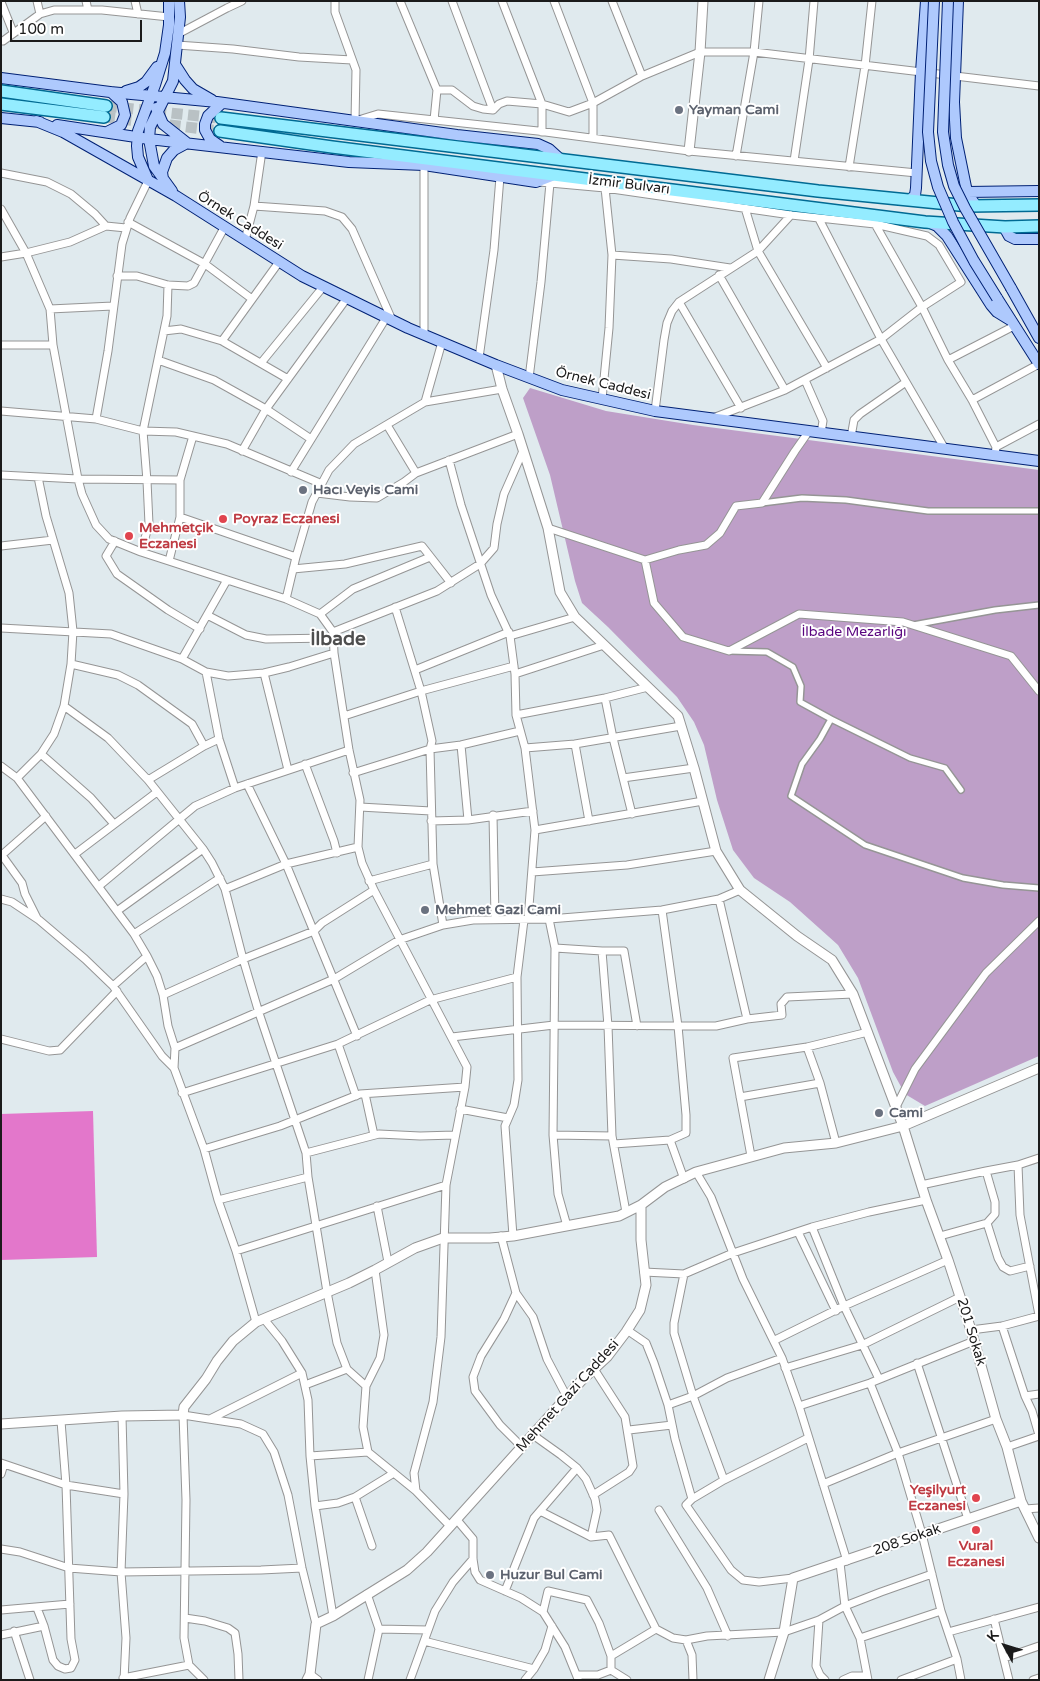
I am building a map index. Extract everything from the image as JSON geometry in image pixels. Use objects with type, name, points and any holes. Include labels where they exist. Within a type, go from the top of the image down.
[{"type":"main road","points":[[148,181],[138,157],[137,137],[144,111],[165,53],[169,1]]},
{"type":"main road","points":[[176,196],[154,166],[149,139],[150,128],[173,80],[181,10],[179,1]]},
{"type":"main road","points":[[910,200],[916,192],[926,1]]},
{"type":"main road","points":[[934,1],[928,124],[931,161],[938,187],[953,222],[974,261],[1039,364]]},
{"type":"main road","points":[[948,1],[944,105],[944,132],[948,165],[954,186],[965,208],[1039,338]]},
{"type":"main road","points":[[958,1],[954,102],[956,138],[966,192],[976,206]]},
{"type":"main road","points":[[116,92],[131,90],[146,82],[165,53]]},
{"type":"main road","points":[[176,66],[185,80],[194,89],[220,103]]},
{"type":"main road","points":[[1,78],[220,103],[538,144],[549,149],[560,159]]},
{"type":"main road","points":[[1,91],[105,111],[1,104]]},
{"type":"main road","points":[[116,92],[139,104],[144,111],[150,128]]},
{"type":"main road","points":[[104,132],[121,126],[125,115],[122,102],[116,92]]},
{"type":"main road","points":[[151,96],[164,124],[187,143]]},
{"type":"main road","points":[[220,103],[208,116],[204,124],[210,139],[222,147]]},
{"type":"main road","points":[[1,118],[149,139],[349,162],[424,165],[536,182],[552,179]]},
{"type":"main road","name":"İzmir Bulvarı","points":[[221,118],[818,191],[976,206],[1039,205]]},
{"type":"main road","name":"Örnek Caddesi","points":[[36,122],[64,132],[176,196],[224,228],[323,287],[424,335],[562,390],[655,411],[945,449],[996,451],[1039,460]]},
{"type":"main road","name":"İzmir Bulvarı","points":[[220,131],[552,179],[930,223],[1004,227],[1039,226]]},
{"type":"main road","points":[[176,196],[163,179],[162,172],[167,158],[174,150],[187,143]]},
{"type":"main road","points":[[966,192],[1039,191]]},
{"type":"main road","points":[[930,223],[937,226],[947,236],[992,305],[1012,323]]},
{"type":"main road","points":[[1004,227],[1012,238],[1039,239]]},
{"type":"street","points":[[37,1],[40,14]]},
{"type":"street","points":[[86,1],[88,10]]},
{"type":"street","points":[[135,1],[138,14]]},
{"type":"street","points":[[178,40],[227,8],[242,1]]},
{"type":"street","points":[[335,1],[335,12],[356,70],[355,121],[378,114],[593,138],[689,151],[917,173]]},
{"type":"street","points":[[400,1],[437,90],[434,120]]},
{"type":"street","points":[[452,1],[493,110]]},
{"type":"street","points":[[502,1],[542,104],[542,132]]},
{"type":"street","points":[[554,1],[593,103],[593,138]]},
{"type":"street","points":[[612,1],[642,76]]},
{"type":"street","points":[[689,151],[700,52],[703,1]]},
{"type":"street","points":[[736,156],[754,52],[759,1]]},
{"type":"street","points":[[794,161],[810,60],[814,1]]},
{"type":"street","points":[[849,167],[866,66],[872,1]]},
{"type":"street","points":[[1,2],[13,32]]},
{"type":"street","points":[[1,41],[4,41],[13,32],[40,14],[54,10],[88,10],[169,17]]},
{"type":"street","points":[[178,40],[299,57],[352,60]]},
{"type":"street","points":[[493,110],[499,104],[507,101],[542,104],[569,112],[593,103],[642,76],[700,52],[754,52],[1039,86]]},
{"type":"street","points":[[437,90],[452,90],[473,106],[493,110]]},
{"type":"street","points":[[244,240],[254,206],[262,152]]},
{"type":"street","points":[[424,165],[424,335]]},
{"type":"street","points":[[1,173],[47,182],[71,194],[106,226]]},
{"type":"street","points":[[479,358],[494,250],[500,177]]},
{"type":"street","points":[[529,378],[552,179],[819,219],[875,224],[927,236],[939,245],[961,282]]},
{"type":"street","points":[[96,419],[108,351],[117,276],[127,225],[148,181]]},
{"type":"street","points":[[602,399],[609,328],[612,254],[605,188]]},
{"type":"street","points":[[254,206],[325,211],[342,217],[352,229],[389,319],[291,472]]},
{"type":"street","points":[[744,208],[758,251],[827,368]]},
{"type":"street","points":[[1,209],[26,253],[50,309],[53,346],[78,479],[82,494],[96,525],[108,538],[141,552],[286,600],[320,614],[333,635],[349,750],[360,800],[358,847],[362,862],[369,881],[399,940],[467,1067],[465,1087],[446,1185],[441,1337],[434,1402],[414,1473],[416,1491]]},
{"type":"street","points":[[655,411],[667,323],[672,311],[679,302],[758,251],[791,215]]},
{"type":"street","points":[[819,219],[881,339],[945,449]]},
{"type":"street","points":[[875,224],[922,307],[948,360],[972,400],[996,451],[1039,424]]},
{"type":"street","points":[[1,257],[70,242],[106,226],[127,225],[205,264],[252,299]]},
{"type":"street","points":[[117,276],[137,276],[168,285],[188,286],[194,283],[224,228]]},
{"type":"street","points":[[612,254],[671,259],[730,268]]},
{"type":"street","points":[[222,341],[280,262]]},
{"type":"street","points":[[719,275],[785,390]]},
{"type":"street","points":[[712,418],[785,390],[881,339],[922,307],[972,275]]},
{"type":"street","points":[[141,552],[149,524],[143,431],[150,389],[167,316],[168,285]]},
{"type":"street","points":[[261,363],[323,287]]},
{"type":"street","points":[[242,451],[266,409],[347,298]]},
{"type":"street","points":[[679,302],[741,408]]},
{"type":"street","points":[[50,309],[113,306]]},
{"type":"street","points":[[948,360],[1012,323]]},
{"type":"street","points":[[164,331],[181,329],[222,341],[288,379]]},
{"type":"street","points":[[425,402],[442,342]]},
{"type":"street","points":[[1,344],[53,346]]},
{"type":"street","points":[[158,360],[214,380],[266,409],[311,439]]},
{"type":"street","points":[[972,400],[1039,364]]},
{"type":"street","name":"201 Sokak","points":[[496,365],[502,389],[548,528],[560,592],[574,617],[678,716],[716,851],[740,890],[797,936],[832,960],[853,994],[903,1126],[926,1200],[948,1260],[971,1330],[996,1419],[1007,1447],[1022,1505],[1039,1538]]},
{"type":"street","points":[[805,380],[822,421],[821,432]]},
{"type":"street","points":[[851,436],[854,420],[860,414],[906,382]]},
{"type":"street","points":[[286,600],[312,502],[329,470],[354,444],[425,402],[502,389]]},
{"type":"street","points":[[1,411],[96,419],[143,431],[176,432],[194,436],[227,444],[322,484]]},
{"type":"street","points":[[387,424],[416,473]]},
{"type":"street","points":[[762,503],[810,431]]},
{"type":"street","points":[[317,494],[377,498],[416,473],[518,434]]},
{"type":"street","points":[[168,561],[180,517],[180,480],[194,436]]},
{"type":"street","points":[[207,615],[246,635],[266,639],[333,635],[451,583],[480,564],[494,548],[504,494],[523,451]]},
{"type":"street","points":[[449,460],[460,505],[480,564],[491,594],[510,634],[516,674],[516,715],[524,748],[535,830],[532,872],[517,977],[518,1080],[514,1106],[505,1126],[513,1236]]},
{"type":"street","points":[[1,475],[147,481],[180,480]]},
{"type":"street","points":[[17,778],[41,754],[54,734],[64,706],[71,664],[73,631],[69,593],[53,540],[38,477]]},
{"type":"street","points":[[548,528],[645,560],[679,550],[706,545],[720,533],[736,506],[802,498],[846,500],[928,510],[1039,511]]},
{"type":"street","points":[[180,517],[296,557]]},
{"type":"street","points":[[1,546],[53,540]]},
{"type":"street","points":[[114,541],[106,556],[117,574],[168,610],[200,629]]},
{"type":"street","points":[[293,569],[345,564],[422,546],[451,583]]},
{"type":"street","points":[[320,614],[353,589],[430,557]]},
{"type":"street","points":[[645,560],[654,603],[683,637],[729,651],[767,652],[793,667],[801,686],[800,702],[910,758],[945,768],[961,790]]},
{"type":"street","points":[[182,659],[227,580]]},
{"type":"street","points":[[911,625],[996,610],[1039,605]]},
{"type":"street","points":[[395,607],[421,692],[432,741],[430,750],[432,864],[443,925]]},
{"type":"street","points":[[729,651],[799,614],[903,622],[1011,656],[1039,691]]},
{"type":"street","points":[[414,670],[510,634],[574,617]]},
{"type":"street","points":[[1,633],[2,628],[111,634],[150,646],[182,659],[206,672],[228,676],[264,673],[334,653]]},
{"type":"street","points":[[516,674],[604,645]]},
{"type":"street","points":[[71,664],[118,675],[138,685],[192,724],[204,746]]},
{"type":"street","points":[[344,716],[514,666]]},
{"type":"street","points":[[206,672],[219,739],[235,788]]},
{"type":"street","points":[[264,673],[288,770]]},
{"type":"street","points":[[516,715],[605,698],[648,687]]},
{"type":"street","points":[[605,698],[632,814]]},
{"type":"street","points":[[64,706],[108,738],[148,780],[203,850],[225,889],[259,1013],[278,1064],[306,1153],[308,1177],[337,1343],[347,1369],[366,1386]]},
{"type":"street","points":[[831,719],[802,764],[790,796],[865,845],[963,878],[1003,885],[1039,888]]},
{"type":"street","points":[[524,748],[576,744],[681,726]]},
{"type":"street","points":[[353,773],[430,750],[520,731]]},
{"type":"street","points":[[148,780],[219,739]]},
{"type":"street","points":[[461,744],[468,820]]},
{"type":"street","points":[[576,744],[589,821]]},
{"type":"street","points":[[99,886],[195,806],[235,788],[349,750]]},
{"type":"street","points":[[41,754],[91,798],[114,824]]},
{"type":"street","points":[[305,764],[337,853]]},
{"type":"street","points":[[1,766],[17,778],[99,886],[134,934],[148,956],[157,976],[175,1048],[174,1068],[204,1149],[218,1200],[260,1321],[282,1341],[302,1372],[308,1400],[310,1456],[316,1506],[333,1616]]},
{"type":"street","points":[[623,778],[694,768]]},
{"type":"street","points":[[247,784],[286,864],[357,1036]]},
{"type":"street","points":[[75,854],[157,792]]},
{"type":"street","points":[[535,830],[703,801]]},
{"type":"street","points":[[360,807],[431,812]]},
{"type":"street","points":[[431,821],[468,820],[493,815],[533,811]]},
{"type":"street","points":[[493,815],[495,920]]},
{"type":"street","points":[[39,920],[25,894],[22,883],[2,855],[46,816]]},
{"type":"street","points":[[225,889],[286,864],[358,847]]},
{"type":"street","points":[[117,911],[203,850]]},
{"type":"street","points":[[532,872],[626,865],[716,851]]},
{"type":"street","points":[[369,881],[432,864]]},
{"type":"street","points":[[134,934],[220,878]]},
{"type":"street","points":[[163,995],[243,959],[314,931],[322,922],[374,890]]},
{"type":"street","points":[[175,1048],[334,979],[399,940],[443,925],[473,920],[549,919],[662,910],[719,899],[740,890]]},
{"type":"street","points":[[1,899],[12,902],[39,920],[85,959],[115,988],[162,1056],[174,1068]]},
{"type":"street","points":[[719,899],[747,1019]]},
{"type":"street","points":[[614,1144],[670,1140],[686,1133],[678,1026],[662,910]]},
{"type":"street","points":[[549,919],[555,948],[553,1135],[558,1194],[567,1226]]},
{"type":"street","points":[[896,1107],[915,1069],[986,973],[1039,921]]},
{"type":"street","points":[[555,948],[602,952],[624,951],[637,1026]]},
{"type":"street","points":[[602,952],[608,1026],[612,1136],[626,1212]]},
{"type":"street","points":[[1,1039],[49,1052],[60,1050],[115,988],[148,956]]},
{"type":"street","points":[[182,1093],[338,1044],[430,1000],[517,977]]},
{"type":"street","points":[[452,1037],[554,1025],[716,1026],[747,1019],[782,1015],[781,1004],[787,997],[853,994]]},
{"type":"street","points":[[751,1156],[733,1058],[807,1047],[868,1032]]},
{"type":"street","points":[[338,1044],[356,1096]]},
{"type":"street","points":[[807,1047],[820,1083],[836,1142]]},
{"type":"street","points":[[204,1680],[189,1665],[184,1638],[186,1500],[184,1407],[233,1341],[260,1321],[375,1270],[415,1248],[444,1238],[513,1236],[619,1216],[641,1205],[665,1187],[696,1172],[784,1148],[836,1142],[903,1126],[1039,1068]]},
{"type":"street","points":[[740,1097],[820,1083]]},
{"type":"street","points":[[204,1149],[280,1126],[356,1096],[465,1087]]},
{"type":"street","points":[[365,1094],[374,1135]]},
{"type":"street","points":[[460,1109],[508,1118]]},
{"type":"street","points":[[306,1153],[374,1135],[455,1135]]},
{"type":"street","points":[[553,1135],[612,1136]]},
{"type":"street","points":[[670,1140],[684,1178]]},
{"type":"street","points":[[921,1185],[986,1172],[1039,1158]]},
{"type":"street","points":[[971,1330],[1002,1326],[1039,1315],[1020,1215],[1018,1164]]},
{"type":"street","points":[[696,1172],[711,1197],[744,1279],[782,1358],[823,1484],[844,1562],[845,1606],[860,1638],[868,1678],[852,1676],[843,1680]]},
{"type":"street","points":[[940,1236],[987,1223],[995,1214],[995,1202],[986,1172]]},
{"type":"street","points":[[218,1200],[308,1177]]},
{"type":"street","points":[[236,1251],[446,1185]]},
{"type":"street","points":[[644,1272],[684,1274],[733,1254],[798,1232],[868,1212],[926,1200]]},
{"type":"street","name":"Mehmet Gazi Caddesi","points":[[316,1624],[333,1616],[407,1570],[427,1552],[606,1357],[627,1330],[640,1310],[646,1285],[641,1240],[641,1205]]},
{"type":"street","points":[[377,1206],[388,1262]]},
{"type":"street","points":[[987,1223],[998,1258],[1003,1267],[1010,1271],[1030,1266]]},
{"type":"street","points":[[812,1228],[844,1306],[879,1379]]},
{"type":"street","points":[[798,1232],[836,1311]]},
{"type":"street","points":[[501,1236],[516,1293],[533,1316],[547,1359],[568,1397]]},
{"type":"street","points":[[774,1340],[844,1306],[948,1260]]},
{"type":"street","points":[[375,1270],[384,1335],[380,1358],[366,1386],[363,1427],[368,1452],[473,1539],[472,1559],[474,1572],[480,1580],[521,1598],[544,1612],[565,1646],[578,1678],[598,1675],[611,1670]]},
{"type":"street","points":[[684,1274],[674,1323],[674,1334],[693,1396],[724,1480]]},
{"type":"street","points":[[516,1293],[504,1319],[481,1356],[473,1377],[475,1391],[500,1425],[522,1447]]},
{"type":"street","points":[[785,1368],[862,1344],[960,1297]]},
{"type":"street","points":[[1002,1326],[1039,1436],[1007,1447]]},
{"type":"street","points":[[627,1330],[646,1343],[668,1405],[692,1499]]},
{"type":"street","points":[[799,1406],[870,1383],[974,1340]]},
{"type":"street","points":[[668,1405],[693,1396],[727,1378],[782,1358]]},
{"type":"street","points":[[918,1363],[968,1518]]},
{"type":"street","points":[[305,1385],[347,1369]]},
{"type":"street","points":[[593,1494],[629,1472],[634,1466],[629,1430],[625,1417],[594,1369]]},
{"type":"street","points":[[210,1419],[302,1372]]},
{"type":"street","points":[[870,1383],[898,1453],[922,1534],[941,1611],[957,1658],[961,1680]]},
{"type":"street","points":[[1025,1396],[1039,1394]]},
{"type":"street","points":[[1,1424],[122,1416],[183,1415],[241,1424],[263,1434],[274,1452],[288,1495],[302,1568],[316,1624],[309,1677],[318,1680]]},
{"type":"street","points":[[122,1416],[124,1494],[121,1572],[126,1638],[123,1679]]},
{"type":"street","points":[[823,1484],[898,1453],[996,1419]]},
{"type":"street","points":[[36,1608],[44,1626],[52,1660],[58,1666],[65,1669],[71,1668],[75,1660],[71,1639],[66,1485],[61,1421]]},
{"type":"street","points":[[629,1430],[672,1425]]},
{"type":"street","points":[[533,1435],[577,1468],[586,1479],[593,1494],[597,1510],[591,1537]]},
{"type":"street","points":[[769,1680],[784,1632],[793,1578],[759,1582],[743,1580],[731,1570],[686,1505],[692,1499],[724,1480],[808,1438]]},
{"type":"street","points":[[310,1456],[368,1452]]},
{"type":"street","points":[[1,1474],[3,1464],[66,1485],[124,1494]]},
{"type":"street","points":[[505,1591],[534,1518],[577,1468]]},
{"type":"street","points":[[316,1506],[338,1503],[355,1497],[394,1473]]},
{"type":"street","points":[[355,1497],[372,1546]]},
{"type":"street","points":[[1022,1505],[1039,1508]]},
{"type":"street","name":"208 Sokak","points":[[793,1578],[968,1518],[1022,1505]]},
{"type":"street","points":[[540,1510],[591,1537],[609,1535],[656,1629],[673,1638],[686,1640],[707,1636],[784,1632],[819,1620],[845,1606],[932,1574]]},
{"type":"street","points":[[659,1510],[707,1588],[728,1636]]},
{"type":"street","points":[[1,1550],[20,1552],[69,1568],[121,1572],[302,1568]]},
{"type":"street","points":[[410,1680],[435,1611],[452,1582],[472,1559]]},
{"type":"street","points":[[544,1612],[548,1591],[588,1600],[611,1656],[611,1670]]},
{"type":"street","points":[[367,1594],[379,1629],[368,1680]]},
{"type":"street","points":[[1,1610],[70,1604]]},
{"type":"street","points":[[948,1632],[1039,1607]]},
{"type":"street","points":[[860,1638],[941,1611]]},
{"type":"street","points":[[185,1618],[205,1621],[228,1628],[234,1633],[238,1654],[239,1680]]},
{"type":"street","points":[[819,1620],[816,1666],[820,1675],[825,1680]]},
{"type":"street","points":[[994,1620],[1010,1680]]},
{"type":"street","points":[[1,1635],[44,1626]]},
{"type":"street","points":[[525,1680],[545,1650],[552,1626]]},
{"type":"street","points":[[379,1629],[428,1630]]},
{"type":"street","points":[[611,1656],[656,1629]]},
{"type":"street","points":[[14,1631],[30,1680]]},
{"type":"street","points":[[686,1640],[692,1655],[693,1680]]},
{"type":"street","points":[[424,1641],[534,1669]]},
{"type":"street","points":[[1004,1658],[1039,1646]]},
{"type":"street","points":[[900,1680],[957,1658]]},
{"type":"street","points":[[123,1679],[131,1675],[154,1673],[189,1665]]},
{"type":"street","points":[[611,1670],[627,1680]]},
{"type":"street","points":[[154,1673],[158,1680]]},
{"type":"street","points":[[1033,1680],[1039,1678]]},
{"type":"green space","name":"İlbade Mezarlığı","points":[[530,388],[606,411],[693,425],[1039,470],[1039,1056],[925,1106],[905,1094],[893,1072],[858,978],[838,945],[790,902],[754,878],[733,850],[717,800],[704,745],[694,722],[677,697],[582,603],[550,475],[523,398]]},
{"type":"shaded area","points":[[93,1111],[97,1257],[1,1260],[1,1114]]},
{"type":"tunnel","points":[[106,106],[217,118]]},
{"type":"tunnel","points":[[104,117],[220,131]]},
{"type":"place","name":"Yayman Cami","points":[[679,110]]},
{"type":"place","name":"Hacı Veyis Cami","points":[[303,490]]},
{"type":"place","name":"Poyraz Eczanesi","points":[[223,519]]},
{"type":"place","name":"Mehmetçik Eczanesi","points":[[129,536]]},
{"type":"place","name":"Mehmet Gazi Cami","points":[[425,910]]},
{"type":"place","name":"Cami","points":[[879,1113]]},
{"type":"place","name":"Yeşilyurt Eczanesi","points":[[976,1498]]},
{"type":"place","name":"Vural Eczanesi","points":[[976,1530]]},
{"type":"place","name":"Huzur Bul Cami","points":[[490,1575]]},
{"type":"district","name":"İlbade","points":[[338,640]]}]
